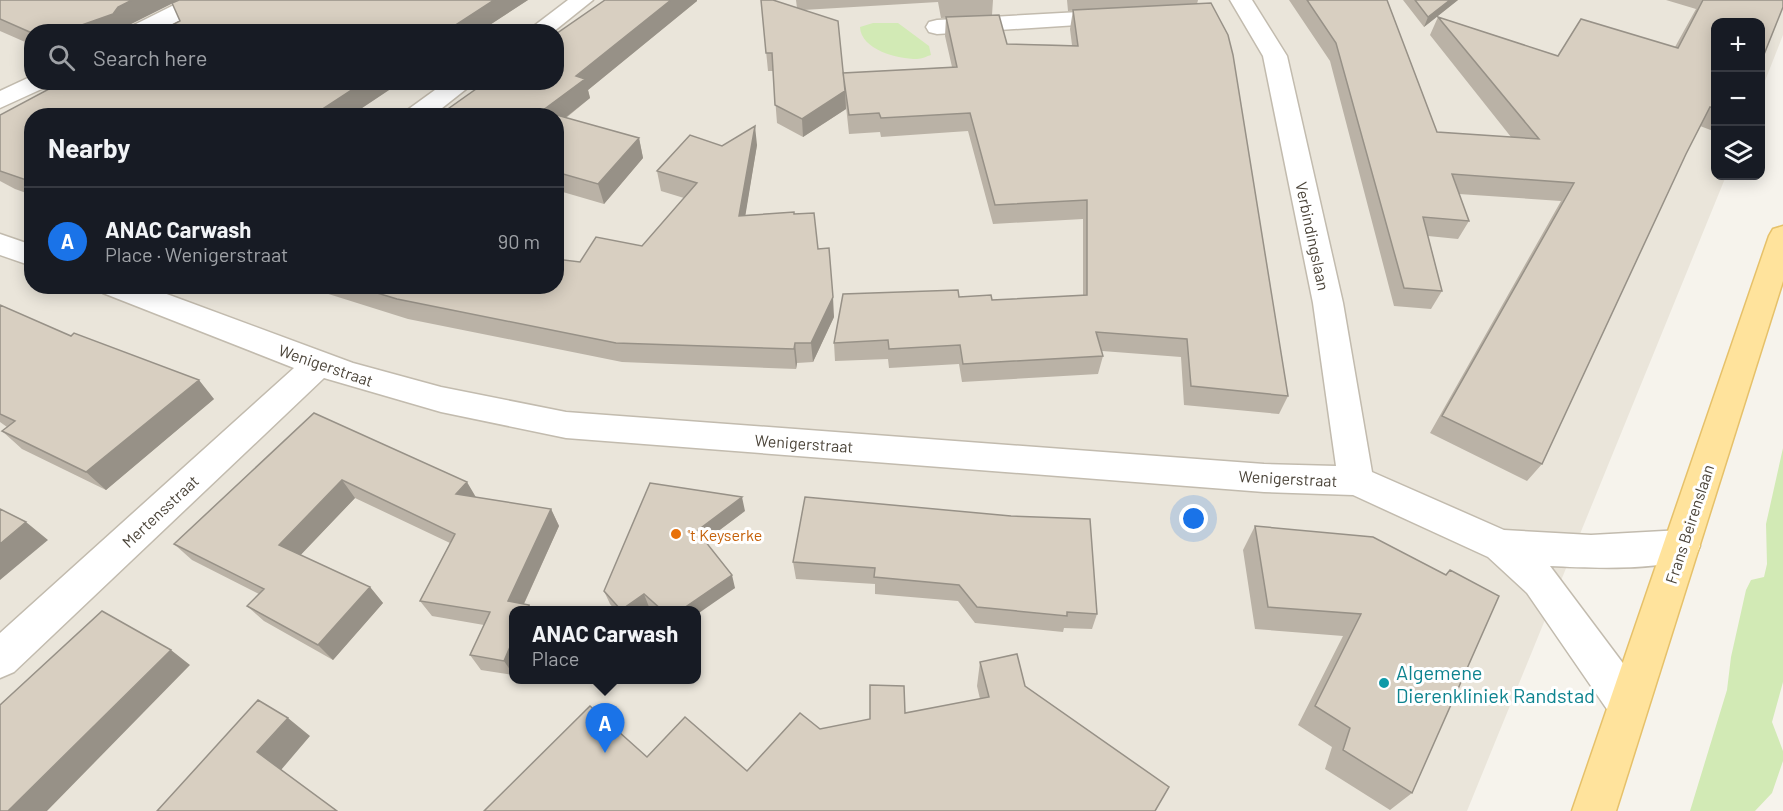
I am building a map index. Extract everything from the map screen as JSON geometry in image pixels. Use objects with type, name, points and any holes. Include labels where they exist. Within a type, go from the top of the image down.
[{"type":"main road","name":"Frans Beirenslaan","points":[[1594,811],[1783,236]]},
{"type":"street","points":[[154,24],[201,0]]},
{"type":"street","points":[[548,24],[582,0]]},
{"type":"street","name":"Verbindingslaan","points":[[1238,7],[1275,57],[1328,303],[1356,481]]},
{"type":"street","points":[[937,27],[1137,16]]},
{"type":"street","points":[[0,101],[24,89]]},
{"type":"street","points":[[426,108],[452,90]]},
{"type":"street","points":[[0,244],[24,253]]},
{"type":"street","name":"Wenigerstraat","points":[[161,294],[320,364],[412,393],[483,411],[566,425],[1264,478],[1356,481],[1501,546],[1540,580],[1628,704]]},
{"type":"street","name":"Mertensstraat","points":[[0,658],[320,364]]},
{"type":"street","name":"Wenigerstraat","points":[[1501,546],[1540,550],[1625,552],[1682,546]]},
{"type":"shaded area","points":[[0,0],[1783,0],[1783,35],[1765,81],[1765,18],[1711,18],[1711,180],[1724,180],[1467,811],[0,811]]},
{"type":"green space","points":[[873,23],[898,23],[929,46],[931,55],[909,59],[882,52],[867,42],[862,35],[860,27]]},
{"type":"green space","points":[[1783,448],[1783,682],[1772,722],[1783,751],[1783,761],[1772,793],[1755,811],[1690,811],[1727,690],[1731,657],[1746,590],[1751,580],[1764,577],[1767,564],[1766,524]]},
{"type":"building","points":[[0,0],[132,0],[118,7],[113,14],[85,24],[24,24],[24,30],[0,19]]},
{"type":"building","points":[[179,0],[494,0],[457,24],[174,24],[180,21],[172,3]]},
{"type":"building","points":[[605,0],[671,0],[576,76],[585,79],[546,108],[449,108],[475,90],[564,90],[564,28]]},
{"type":"building","points":[[761,0],[773,0],[838,21],[845,91],[802,119],[775,105],[772,53],[766,53]]},
{"type":"building","points":[[1307,0],[1387,0],[1437,132],[1539,139],[1438,17],[1558,56],[1581,19],[1678,48],[1703,0],[1783,0],[1783,7],[1765,52],[1765,18],[1711,18],[1711,107],[1686,154],[1542,464],[1442,416],[1574,183],[1452,174],[1469,221],[1423,217],[1442,291],[1404,288],[1336,43]]},
{"type":"building","points":[[1415,0],[1450,0],[1428,17]]},
{"type":"building","points":[[1211,3],[1228,35],[1233,55],[1288,396],[1191,386],[1187,339],[1096,332],[1103,356],[963,364],[960,345],[889,349],[888,340],[834,343],[843,294],[958,290],[959,297],[991,295],[992,300],[1087,295],[1087,200],[995,205],[970,113],[881,118],[879,113],[849,115],[843,73],[957,67],[946,17],[999,15],[1007,44],[1078,46],[1073,10]]},
{"type":"building","points":[[47,90],[352,90],[324,108],[24,108],[24,179],[0,171],[0,115]]},
{"type":"building","points":[[564,117],[639,138],[598,184],[564,174]]},
{"type":"building","points":[[755,126],[739,216],[814,213],[818,249],[829,248],[833,297],[811,343],[795,343],[794,349],[616,343],[380,294],[564,294],[564,260],[580,262],[596,237],[642,246],[697,183],[657,171],[690,135],[722,146]]},
{"type":"building","points":[[0,305],[71,336],[74,333],[199,380],[86,472],[2,431],[15,421],[0,414]]},
{"type":"building","points":[[314,413],[467,482],[456,494],[551,509],[508,601],[529,605],[509,606],[509,649],[504,661],[470,655],[490,612],[420,601],[455,534],[342,480],[279,545],[370,587],[318,645],[247,606],[264,589],[174,544]]},
{"type":"building","points":[[650,483],[742,497],[697,531],[732,575],[687,606],[658,606],[644,594],[627,606],[617,606],[604,591]]},
{"type":"building","points":[[805,497],[1011,516],[1090,519],[1097,614],[1067,612],[1067,616],[977,607],[959,585],[874,577],[875,568],[793,562]]},
{"type":"building","points":[[0,509],[26,522],[0,544]]},
{"type":"building","name":"Algemene Dierenkliniek Randstad","points":[[1255,526],[1373,537],[1446,575],[1450,570],[1499,596],[1412,793],[1343,750],[1350,728],[1315,706],[1361,614],[1268,607]]},
{"type":"building","points":[[102,611],[171,650],[8,811],[0,811],[0,705]]},
{"type":"building","points":[[1017,654],[1025,686],[1169,787],[1155,811],[484,811],[590,706],[647,757],[685,717],[747,771],[800,713],[820,729],[870,719],[870,685],[904,686],[905,713],[989,697],[980,662]]},
{"type":"building","points":[[258,700],[288,718],[257,752],[337,811],[157,811]]},
{"type":"place","name":"'t Keyserke","points":[[676,534]]},
{"type":"place","name":"Algemene Dierenkliniek Randstad","points":[[1384,683]]},
{"type":"place","name":"ANAC Carwash","points":[[605,753]]}]
